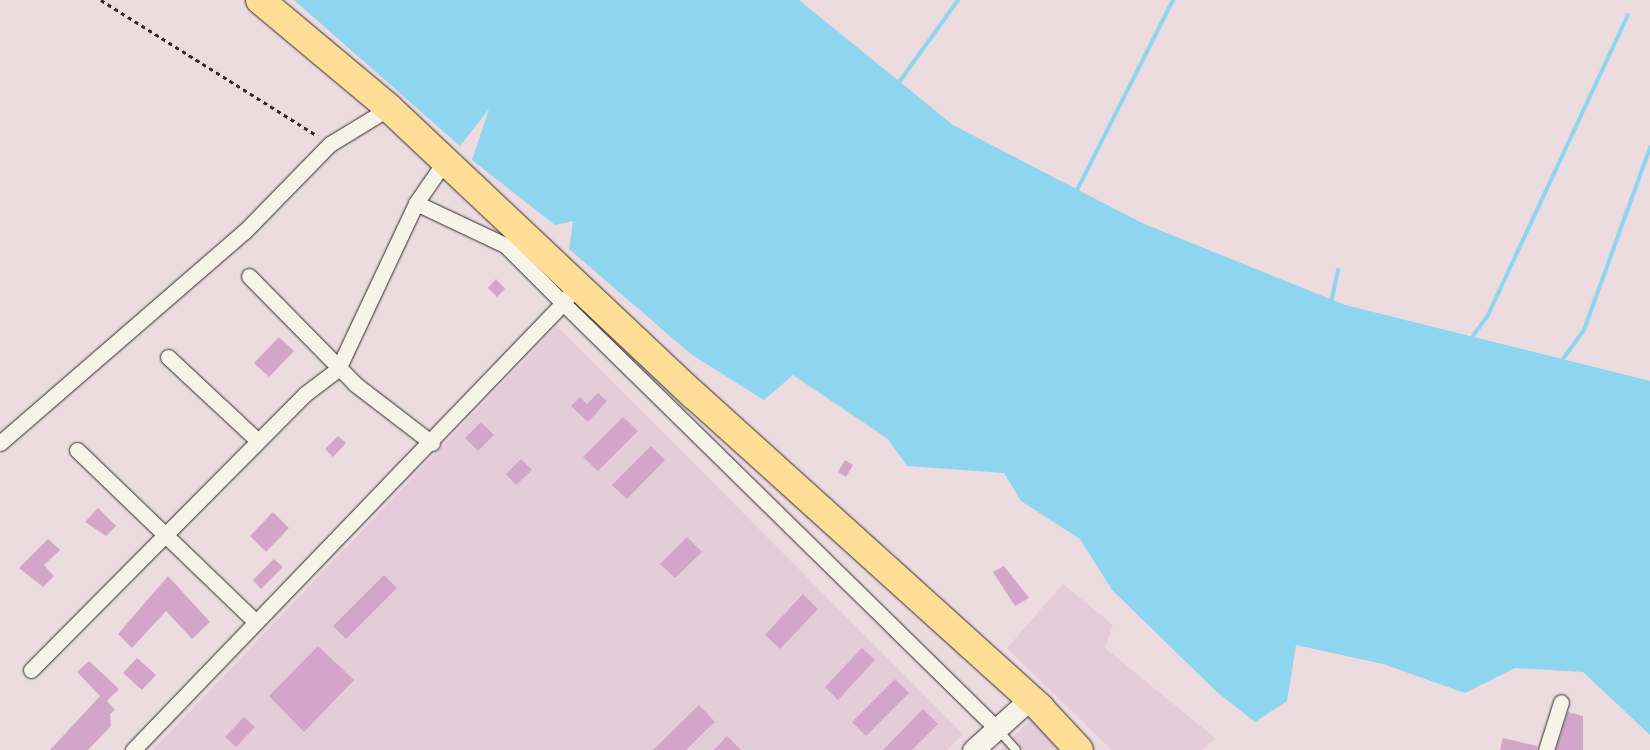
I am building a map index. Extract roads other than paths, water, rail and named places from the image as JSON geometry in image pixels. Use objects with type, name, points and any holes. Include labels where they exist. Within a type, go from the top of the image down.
[{"type":"highway","points":[[260,0],[389,108],[445,161],[569,293],[1035,703],[1079,750]]},
{"type":"highway","points":[[1035,703],[1063,720],[1096,750]]},
{"type":"street","points":[[0,443],[244,232],[330,144],[389,108]]},
{"type":"street","points":[[31,670],[305,394],[338,369],[416,203],[445,161]]},
{"type":"street","points":[[416,203],[505,245],[569,293],[997,729]]},
{"type":"street","points":[[249,276],[338,369],[432,443]]},
{"type":"street","points":[[133,750],[378,492],[432,443],[569,293]]},
{"type":"street","points":[[168,357],[258,441]]},
{"type":"street","points":[[77,450],[167,533],[255,621]]},
{"type":"street","points":[[1546,750],[1562,702]]},
{"type":"street","points":[[974,750],[997,729],[1035,703]]},
{"type":"lane","points":[[997,729],[1016,750]]},
{"type":"water","points":[[294,0],[799,0],[953,125],[1142,223],[1345,305],[1650,381],[1650,735],[1583,672],[1515,668],[1465,693],[1383,664],[1296,645],[1287,701],[1255,722],[1217,692],[1112,590],[1080,539],[1021,501],[1004,473],[907,466],[888,439],[793,375],[764,400],[692,355],[569,249],[573,221],[555,225],[472,160],[489,109],[460,146]]},
{"type":"waterway","points":[[897,85],[958,0]]},
{"type":"waterway","points":[[1076,192],[1173,0]]},
{"type":"waterway","points":[[1470,340],[1488,315],[1628,15]]},
{"type":"waterway","points":[[1560,363],[1584,330],[1650,148]]},
{"type":"waterway","points":[[1331,303],[1338,270]]}]
